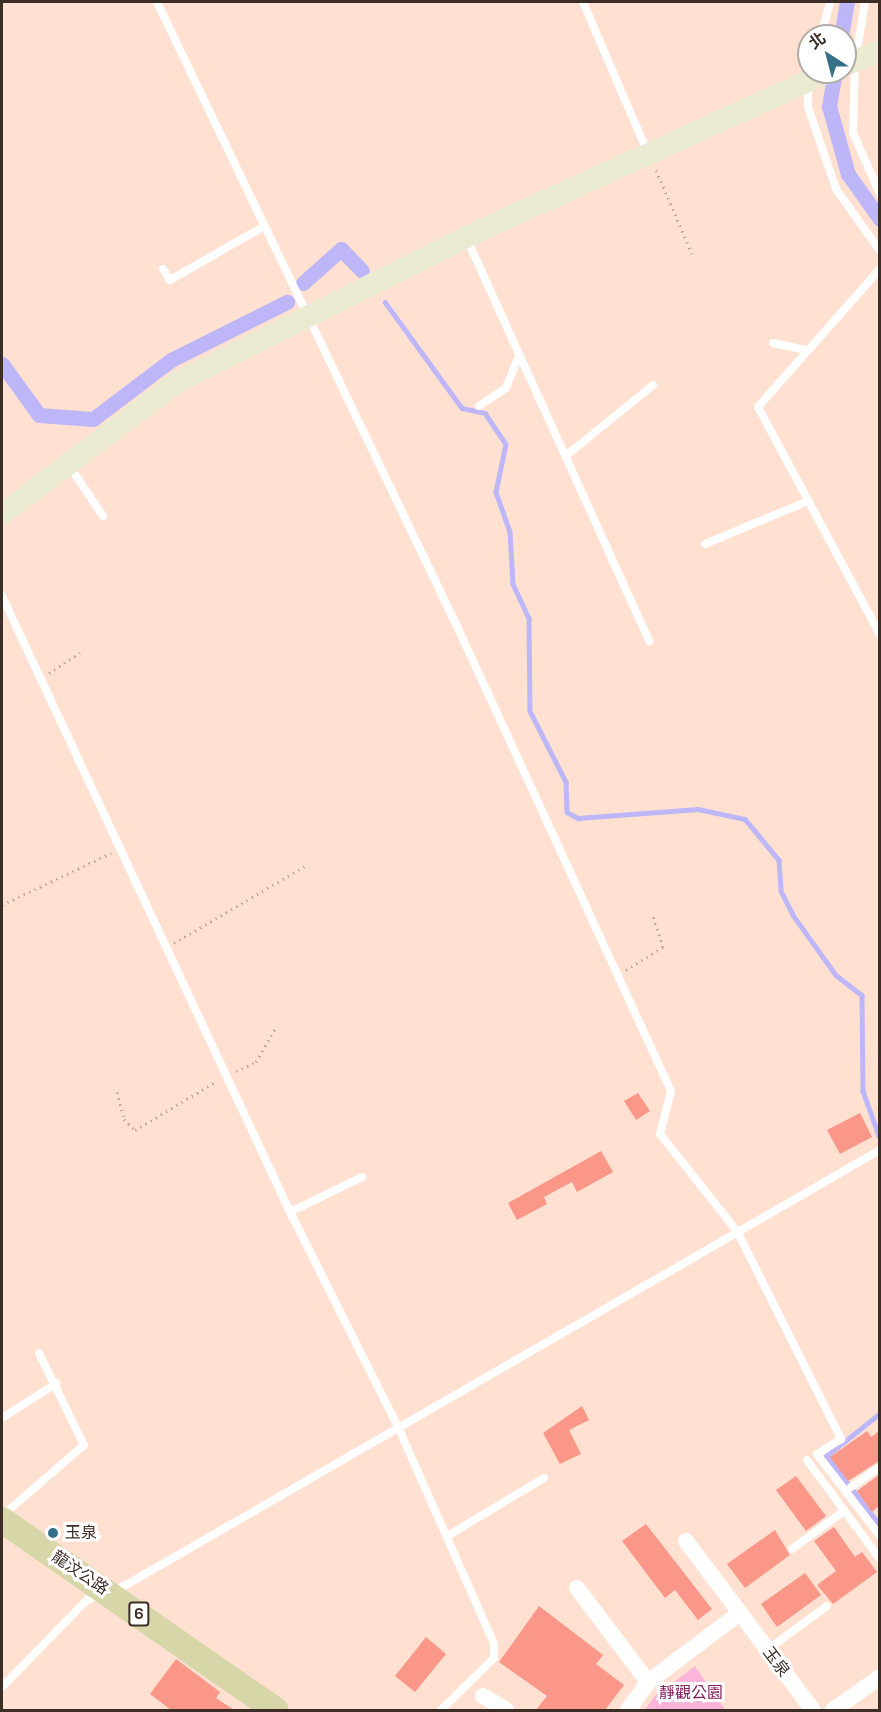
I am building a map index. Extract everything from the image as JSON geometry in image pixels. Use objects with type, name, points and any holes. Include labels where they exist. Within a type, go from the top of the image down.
[{"type":"main road","points":[[857,60],[879,51]]},
{"type":"main road","points":[[2,514],[67,462],[177,382],[305,314],[647,151],[797,84]]},
{"type":"main road","name":"龍汶公路","points":[[2,1518],[275,1710]]},
{"type":"street","name":"玉泉","points":[[686,1541],[813,1710]]},
{"type":"street","points":[[577,1588],[648,1682]]},
{"type":"street","points":[[628,1710],[648,1682],[740,1613]]},
{"type":"street","points":[[833,1710],[879,1677]]},
{"type":"street","points":[[483,1696],[506,1710]]},
{"type":"lane","points":[[157,2],[263,227],[456,624],[671,1091],[660,1134],[737,1232],[841,1439],[817,1454],[879,1536]]},
{"type":"lane","points":[[583,2],[647,151]]},
{"type":"lane","points":[[824,24],[830,2]]},
{"type":"lane","points":[[857,35],[865,2]]},
{"type":"lane","points":[[814,84],[808,107],[836,189],[879,251]]},
{"type":"lane","points":[[851,84],[853,133],[879,194]]},
{"type":"lane","points":[[163,269],[170,280],[263,227]]},
{"type":"lane","points":[[466,237],[519,356],[567,455],[649,641]]},
{"type":"lane","points":[[879,269],[759,407],[806,502],[879,635]]},
{"type":"lane","points":[[773,343],[807,350]]},
{"type":"lane","points":[[479,406],[506,388],[519,356]]},
{"type":"lane","points":[[567,455],[653,385]]},
{"type":"lane","points":[[67,462],[103,516]]},
{"type":"lane","points":[[705,544],[806,502]]},
{"type":"lane","points":[[2,596],[290,1212],[398,1427],[449,1535],[494,1644],[494,1658],[441,1710]]},
{"type":"lane","points":[[2,1687],[87,1600],[109,1593],[879,1150]]},
{"type":"lane","points":[[290,1212],[362,1177]]},
{"type":"lane","points":[[2,1518],[84,1445],[57,1383],[39,1353]]},
{"type":"lane","points":[[2,1418],[57,1383]]},
{"type":"lane","points":[[807,1460],[879,1559]]},
{"type":"lane","points":[[851,1487],[879,1467]]},
{"type":"lane","points":[[449,1535],[544,1478]]},
{"type":"lane","points":[[792,1549],[844,1511]]},
{"type":"lane","points":[[767,1650],[827,1606]]},
{"type":"path","points":[[647,151],[692,254]]},
{"type":"path","points":[[40,680],[80,653]]},
{"type":"path","points":[[2,905],[120,849]]},
{"type":"path","points":[[166,948],[307,865]]},
{"type":"path","points":[[619,975],[663,947],[653,916]]},
{"type":"path","points":[[117,1092],[124,1119],[135,1130],[226,1076],[256,1062],[276,1027]]},
{"type":"green space","name":"靜觀公園","points":[[695,1666],[725,1710],[645,1710],[654,1697]]},
{"type":"building","points":[[638,1093],[650,1111],[636,1120],[624,1101]]},
{"type":"building","points":[[860,1113],[872,1137],[840,1154],[827,1130]]},
{"type":"building","points":[[601,1151],[613,1172],[577,1192],[572,1182],[544,1197],[547,1204],[517,1220],[508,1203]]},
{"type":"building","points":[[582,1406],[589,1420],[569,1430],[581,1454],[560,1464],[543,1433]]},
{"type":"building","points":[[867,1431],[871,1437],[879,1431],[879,1461],[848,1481],[830,1457]]},
{"type":"building","points":[[879,1475],[879,1506],[872,1512],[857,1491]]},
{"type":"building","points":[[796,1476],[826,1516],[806,1531],[776,1490]]},
{"type":"building","points":[[646,1524],[712,1609],[698,1620],[675,1590],[665,1598],[622,1541]]},
{"type":"building","points":[[834,1527],[855,1557],[862,1552],[877,1572],[833,1604],[817,1585],[836,1571],[814,1541]]},
{"type":"building","points":[[775,1530],[790,1555],[745,1588],[727,1564]]},
{"type":"building","points":[[805,1573],[821,1595],[777,1627],[761,1604]]},
{"type":"building","points":[[539,1606],[603,1655],[596,1664],[624,1685],[605,1710],[536,1710],[547,1696],[499,1662]]},
{"type":"building","points":[[426,1637],[446,1654],[415,1692],[395,1676]]},
{"type":"building","points":[[176,1659],[220,1692],[216,1698],[234,1710],[171,1710],[150,1694]]},
{"type":"waterway","points":[[843,24],[847,2]]},
{"type":"waterway","points":[[833,84],[829,106],[848,174],[880,219]]},
{"type":"waterway","points":[[303,283],[341,249],[362,271]]},
{"type":"waterway","points":[[2,364],[39,415],[93,419],[171,360],[287,302]]},
{"type":"waterway","points":[[385,302],[462,408],[485,413],[506,444],[496,492],[510,532],[513,584],[529,618],[530,711],[566,782],[567,812],[578,818],[698,809],[745,819],[779,860],[781,891],[793,915],[836,975],[862,995],[863,1091],[879,1136]]},
{"type":"waterway","points":[[880,1414],[827,1456],[880,1525]]},
{"type":"place","name":"玉泉","points":[[53,1533]]}]
